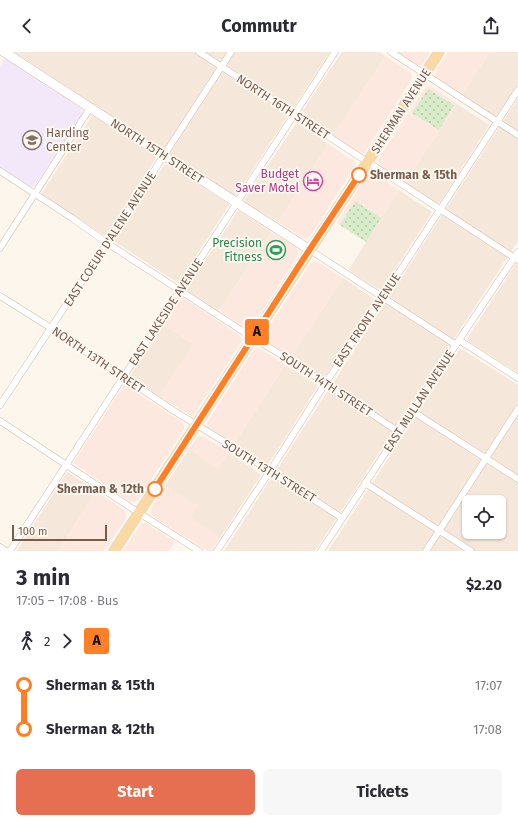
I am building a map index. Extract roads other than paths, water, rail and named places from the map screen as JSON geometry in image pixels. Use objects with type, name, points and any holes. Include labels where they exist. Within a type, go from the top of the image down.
[{"type":"main road","name":"NORTH 15TH STREET","points":[[3,52],[310,250]]},
{"type":"main road","name":"SHERMAN AVENUE","points":[[114,551],[439,52]]},
{"type":"street","points":[[0,56],[3,52]]},
{"type":"street","name":"NORTH 16TH STREET","points":[[199,52],[440,210],[517,257]]},
{"type":"street","name":"EAST COEUR D'ALENE AVENUE","points":[[0,405],[231,52]]},
{"type":"street","name":"EAST LAKESIDE AVENUE","points":[[10,551],[335,52]]},
{"type":"street","points":[[391,52],[518,135]]},
{"type":"street","name":"EAST FRONT AVENUE","points":[[217,551],[518,90]]},
{"type":"street","points":[[0,248],[90,108]]},
{"type":"street","name":"SOUTH 14TH STREET","points":[[0,171],[72,218],[107,243],[253,338],[290,360],[399,432]]},
{"type":"street","points":[[310,250],[383,297],[518,378]]},
{"type":"street","name":"EAST MULLAN AVENUE","points":[[321,551],[458,342],[517,257]]},
{"type":"street","name":"NORTH 13TH STREET","points":[[0,296],[51,328],[196,425]]},
{"type":"street","points":[[426,551],[518,409]]},
{"type":"street","points":[[412,411],[518,479]]},
{"type":"street","points":[[0,421],[199,551]]},
{"type":"street","name":"SOUTH 13TH STREET","points":[[196,425],[342,518]]},
{"type":"street","points":[[365,483],[471,551]]},
{"type":"street","points":[[0,547],[6,551]]},
{"type":"place","name":"Harding Center","points":[[32,140]]},
{"type":"place","name":"Sherman & 15th","points":[[359,175]]},
{"type":"place","name":"Budget Saver Motel","points":[[313,181]]},
{"type":"place","name":"Precision Fitness","points":[[276,250]]},
{"type":"place","name":"Sherman & 12th","points":[[155,489]]}]
